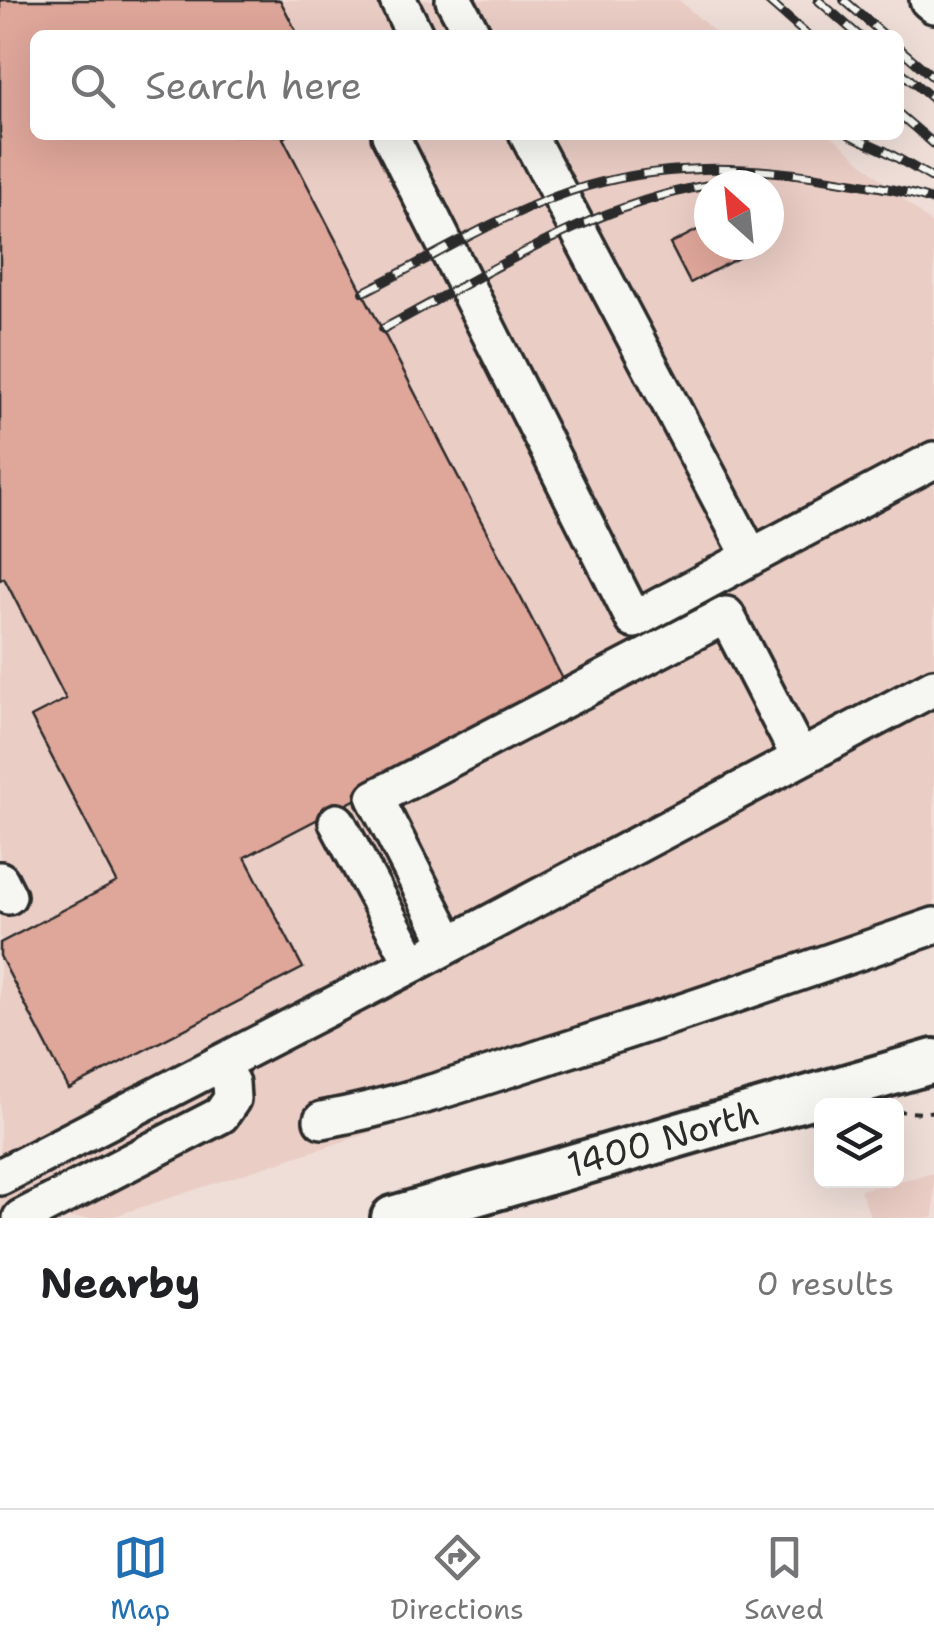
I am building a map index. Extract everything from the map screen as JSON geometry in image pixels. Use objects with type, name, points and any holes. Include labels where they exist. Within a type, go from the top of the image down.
[{"type":"main road","name":"1400 North","points":[[392,1218],[934,1061]]},
{"type":"street","points":[[398,0],[413,30]]},
{"type":"street","points":[[454,0],[470,30]]},
{"type":"street","points":[[928,0],[934,5]]},
{"type":"street","points":[[393,140],[634,620],[934,460]]},
{"type":"street","points":[[531,140],[750,557]]},
{"type":"street","points":[[449,943],[375,798],[726,615],[800,758]]},
{"type":"street","points":[[0,1177],[413,964],[934,686]]},
{"type":"street","points":[[337,822],[413,964]]},
{"type":"street","points":[[322,1120],[442,1090],[656,1022],[934,926]]},
{"type":"street","points":[[21,1218],[222,1114],[232,1100],[231,1084],[220,1064]]},
{"type":"path","points":[[904,1111],[934,1111]]},
{"type":"shaded area","points":[[0,0],[679,0],[712,30],[30,30],[30,140],[837,140],[934,226],[934,949],[108,1218],[0,1218]]},
{"type":"shaded area","points":[[934,1173],[934,1218],[871,1218],[860,1190],[904,1188],[904,1180]]},
{"type":"building","points":[[0,0],[280,0],[295,30],[30,30],[30,140],[284,140],[568,689],[245,857],[303,968],[69,1089],[0,956],[0,943],[117,882],[31,717],[66,699],[4,578],[0,580]]},
{"type":"building","points":[[694,232],[694,260],[734,260],[690,283],[670,244]]},
{"type":"railway","points":[[767,0],[801,30]]},
{"type":"railway","points":[[818,0],[852,30]]},
{"type":"railway","points":[[844,0],[878,30]]},
{"type":"railway","points":[[904,52],[934,78]]},
{"type":"railway","points":[[904,74],[934,100]]},
{"type":"railway","points":[[904,118],[934,144]]},
{"type":"railway","points":[[861,140],[934,179]]},
{"type":"railway","points":[[364,292],[518,212],[571,191],[637,175],[703,169],[770,171],[874,186],[934,201]]},
{"type":"railway","points":[[383,329],[582,225],[623,208],[694,188]]}]
